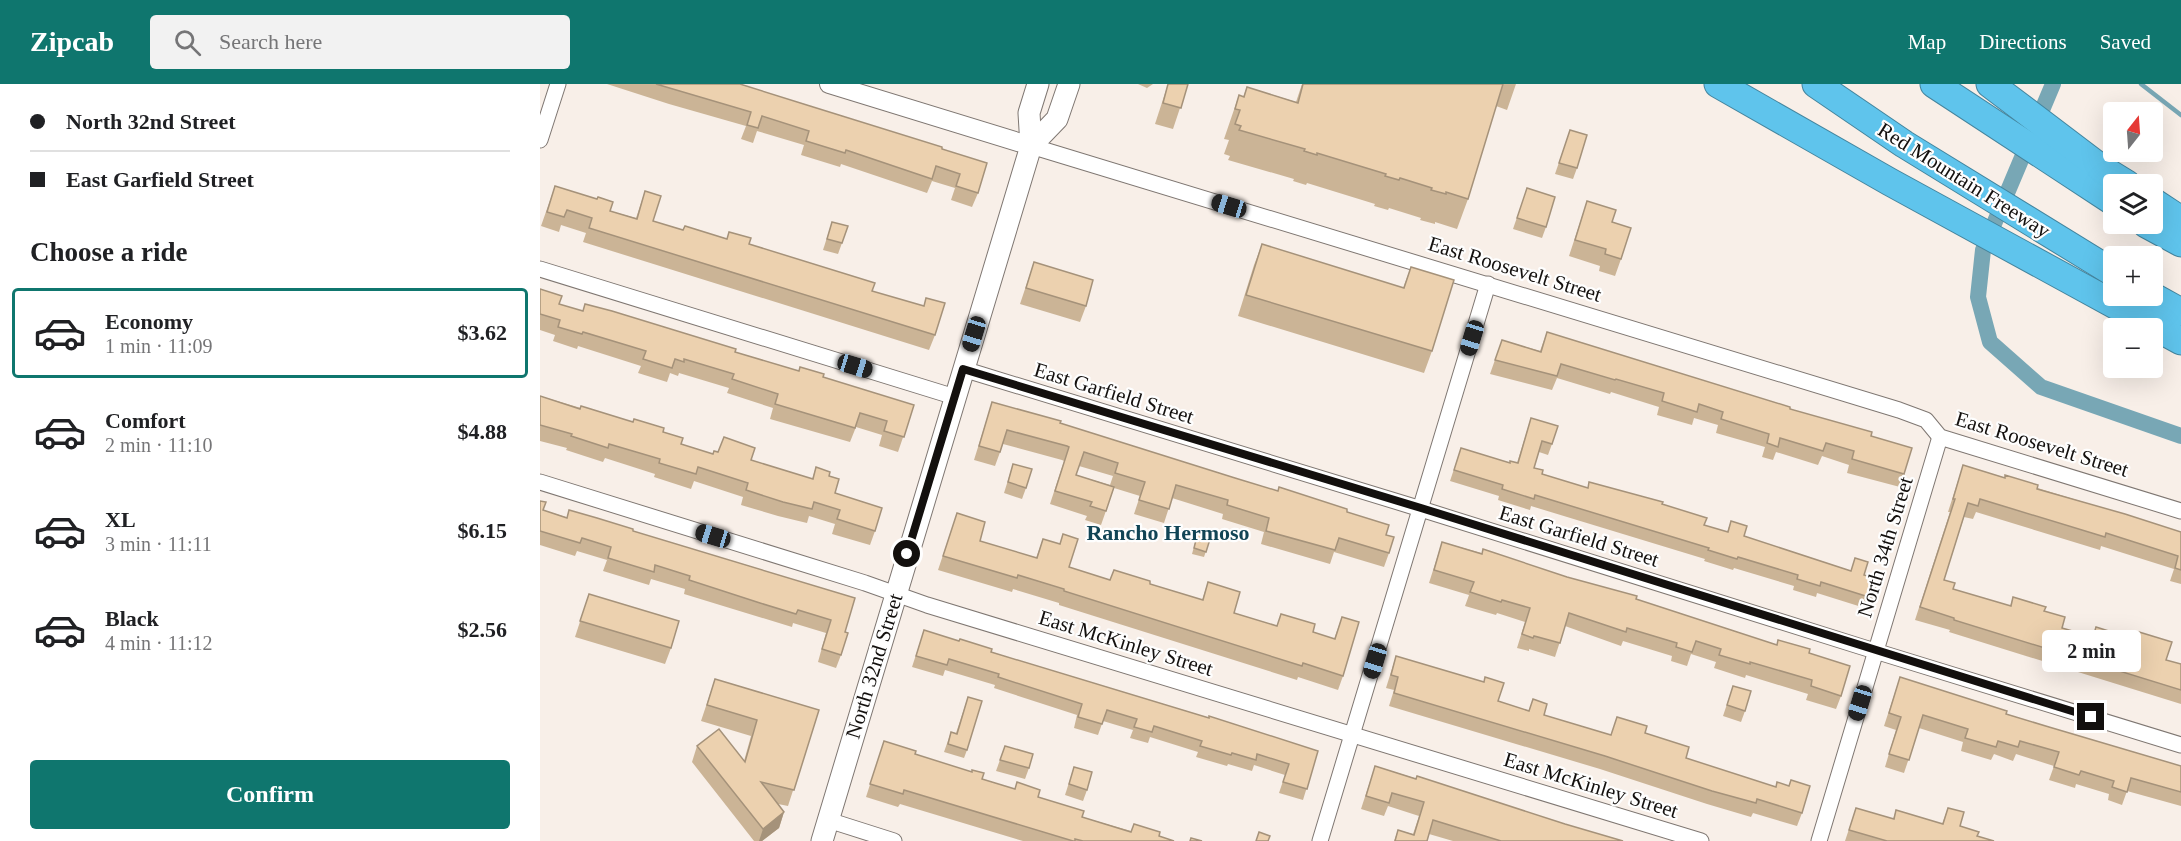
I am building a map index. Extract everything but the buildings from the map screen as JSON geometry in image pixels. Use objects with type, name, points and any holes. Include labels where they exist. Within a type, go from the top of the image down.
[{"type":"highway","points":[[1718,84],[1890,182],[2181,340]]},
{"type":"highway","name":"Red Mountain Freeway","points":[[1816,84],[1904,144],[2103,267]]},
{"type":"highway","points":[[1990,84],[2102,186]]},
{"type":"highway","points":[[1936,85],[2102,186]]},
{"type":"highway","points":[[2163,208],[2181,220]]},
{"type":"highway","points":[[2163,233],[2181,243]]},
{"type":"highway","points":[[2163,302],[2181,312]]},
{"type":"main road","name":"North 32nd Street","points":[[822,841],[1031,146],[1029,113],[1038,84]]},
{"type":"main road","name":"North 32nd Street","points":[[1031,146],[1057,119],[1069,84]]},
{"type":"street","points":[[540,140],[558,84]]},
{"type":"street","name":"East Roosevelt Street","points":[[829,84],[1899,410],[1926,420],[1940,437],[2181,511]]},
{"type":"street","points":[[540,269],[955,397]]},
{"type":"street","points":[[1320,841],[1488,284]]},
{"type":"street","name":"East Garfield Street","points":[[963,369],[1421,508],[2181,745]]},
{"type":"street","name":"North 34th Street","points":[[1819,841],[1940,437]]},
{"type":"street","name":"East McKinley Street","points":[[540,482],[895,594],[1701,841]]},
{"type":"street","points":[[828,820],[894,841]]},
{"type":"waterway","points":[[2053,84],[1983,250],[1978,297],[1990,342],[2041,387],[2181,436]]},
{"type":"waterway","points":[[2141,84],[2181,115]]},
{"type":"district","name":"Rancho Hermoso","points":[[1168,532]]},
{"type":"route","points":[[907,554],[963,369],[1421,508],[2091,717]]}]
